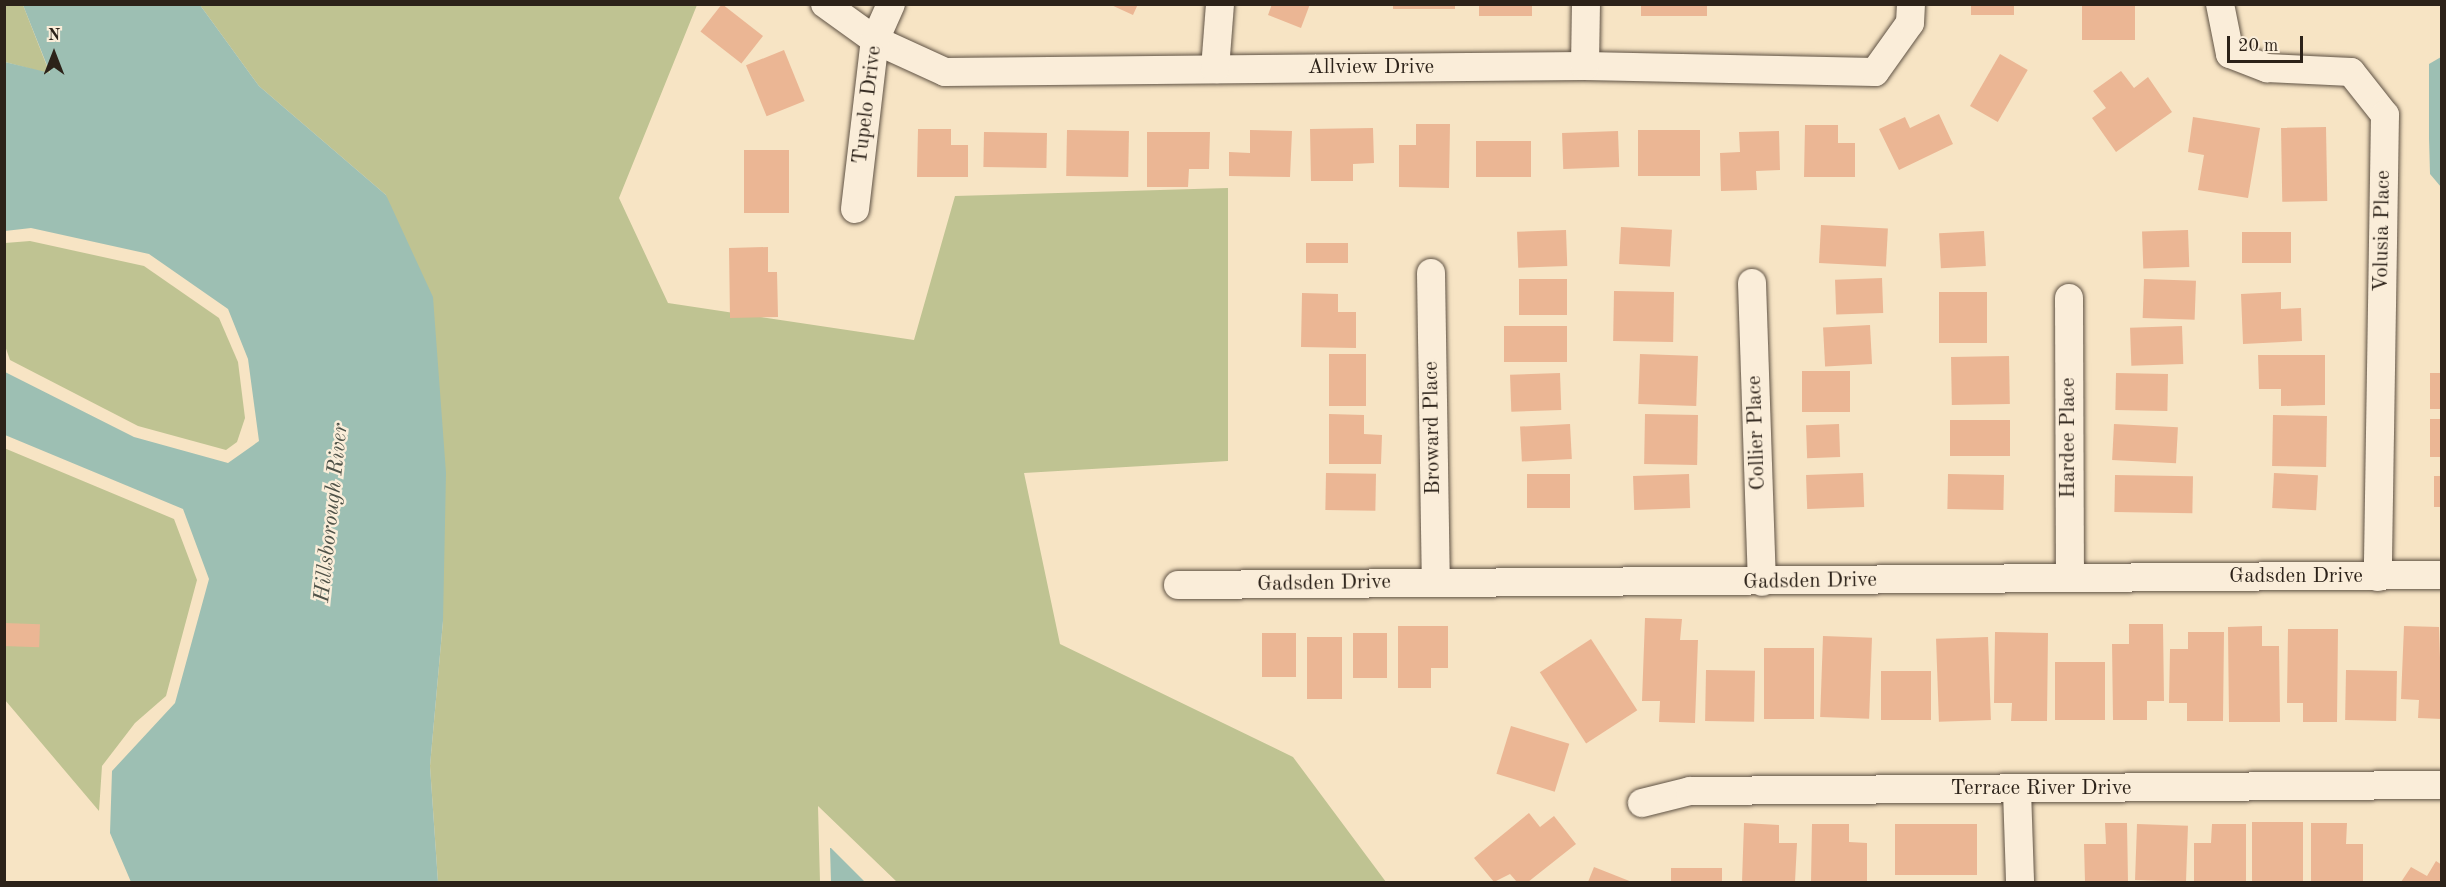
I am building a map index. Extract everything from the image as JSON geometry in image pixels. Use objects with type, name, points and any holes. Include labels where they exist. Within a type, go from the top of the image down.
[{"type":"street","name":"Allview Drive","points":[[825,4],[874,40],[945,72],[1585,66],[1875,72],[1911,14]]},
{"type":"street","name":"Tupelo Drive","points":[[855,209],[874,40],[891,4]]},
{"type":"street","points":[[1215,69],[1220,4]]},
{"type":"street","points":[[1585,66],[1586,4]]},
{"type":"street","name":"Volusia Place","points":[[2220,4],[2230,54],[2267,68],[2352,72],[2385,115],[2378,577]]},
{"type":"street","name":"Broward Place","points":[[1431,273],[1436,582]]},
{"type":"street","name":"Collier Place","points":[[1752,283],[1762,582]]},
{"type":"street","name":"Hardee Place","points":[[2069,298],[2070,578]]},
{"type":"street","name":"Gadsden Drive","points":[[1178,585],[2442,575]]},
{"type":"street","name":"Terrace River Drive","points":[[1642,803],[1690,791],[2442,785]]},
{"type":"street","points":[[2018,790],[2020,882]]},
{"type":"green space","points":[[4,5],[23,5],[50,74],[5,62]]},
{"type":"green space","points":[[200,5],[697,5],[619,198],[668,303],[914,340],[955,196],[1228,188],[1228,461],[1024,473],[1060,644],[1293,757],[1386,882],[897,882],[818,806],[820,882],[438,882],[430,766],[443,621],[386,195],[259,86]]},
{"type":"green space","points":[[30,241],[144,266],[219,318],[238,362],[245,418],[237,442],[226,450],[138,426],[10,360],[4,343],[5,243]]},
{"type":"green space","points":[[4,448],[174,519],[197,580],[166,696],[135,723],[102,766],[99,811],[5,700]]},
{"type":"water","name":"Hillsborough River","points":[[23,5],[200,5],[259,86],[386,195],[433,297],[446,473],[443,621],[430,766],[438,882],[131,882],[110,833],[112,771],[175,703],[209,579],[183,509],[5,435],[5,372],[134,437],[228,463],[259,441],[248,359],[228,309],[149,254],[31,228],[5,231],[5,62],[50,73]]},
{"type":"water","points":[[2441,57],[2441,187],[2430,174],[2429,64]]},
{"type":"water","points":[[831,848],[865,882],[831,882]]},
{"type":"building","points":[[722,4],[763,36],[741,64],[700,32]]},
{"type":"building","points":[[1109,4],[1138,4],[1133,15]]},
{"type":"building","points":[[1272,4],[1310,4],[1301,28],[1268,15]]},
{"type":"building","points":[[1393,4],[1455,4],[1455,9],[1393,9]]},
{"type":"building","points":[[1479,4],[1532,4],[1532,16],[1479,16]]},
{"type":"building","points":[[1641,4],[1707,4],[1707,16],[1641,16]]},
{"type":"building","points":[[1971,4],[2014,4],[2014,15],[1971,15]]},
{"type":"building","points":[[2082,4],[2135,4],[2135,40],[2082,40]]},
{"type":"building","points":[[784,50],[805,101],[767,116],[746,65]]},
{"type":"building","points":[[2000,54],[2028,70],[1998,122],[1970,106]]},
{"type":"building","points":[[2121,71],[2134,88],[2148,77],[2172,112],[2116,152],[2092,118],[2106,108],[2093,91]]},
{"type":"building","points":[[1939,114],[1953,144],[1899,170],[1879,129],[1905,117],[1910,128]]},
{"type":"building","points":[[2193,117],[2260,128],[2248,198],[2198,190],[2204,155],[2188,152]]},
{"type":"building","points":[[1416,124],[1450,124],[1449,188],[1399,187],[1399,145],[1416,145]]},
{"type":"building","points":[[1805,125],[1838,125],[1838,143],[1855,143],[1855,177],[1804,177]]},
{"type":"building","points":[[2326,127],[2327,201],[2282,202],[2281,128]]},
{"type":"building","points":[[1373,128],[1374,163],[1353,164],[1353,181],[1311,181],[1310,129]]},
{"type":"building","points":[[918,129],[951,129],[951,145],[968,145],[968,177],[917,177]]},
{"type":"building","points":[[1067,130],[1129,131],[1128,177],[1066,176]]},
{"type":"building","points":[[1250,130],[1292,131],[1290,177],[1229,176],[1229,152],[1250,153]]},
{"type":"building","points":[[1638,130],[1700,130],[1700,176],[1638,176]]},
{"type":"building","points":[[1618,131],[1619,167],[1563,169],[1562,133]]},
{"type":"building","points":[[1779,131],[1780,170],[1756,171],[1757,190],[1721,191],[1720,153],[1740,152],[1739,132]]},
{"type":"building","points":[[984,132],[1047,133],[1046,168],[983,167]]},
{"type":"building","points":[[1147,132],[1210,132],[1209,169],[1189,169],[1188,187],[1147,187]]},
{"type":"building","points":[[1476,141],[1531,141],[1531,177],[1476,177]]},
{"type":"building","points":[[744,150],[789,150],[789,213],[744,213]]},
{"type":"building","points":[[1821,225],[1888,229],[1886,266],[1819,263]]},
{"type":"building","points":[[1621,227],[1672,230],[1670,267],[1619,264]]},
{"type":"building","points":[[1566,230],[1567,266],[1518,268],[1517,232]]},
{"type":"building","points":[[2188,230],[2189,267],[2143,269],[2142,232]]},
{"type":"building","points":[[1984,231],[1986,266],[1941,268],[1939,233]]},
{"type":"building","points":[[2242,232],[2291,232],[2291,263],[2242,263]]},
{"type":"building","points":[[1306,243],[1348,243],[1348,263],[1306,263]]},
{"type":"building","points":[[768,247],[768,272],[777,272],[778,317],[730,318],[729,248]]},
{"type":"building","points":[[1882,278],[1883,313],[1836,315],[1835,280]]},
{"type":"building","points":[[1519,279],[1567,279],[1567,315],[1519,315]]},
{"type":"building","points":[[2144,279],[2196,281],[2195,320],[2143,318]]},
{"type":"building","points":[[1614,291],[1674,292],[1673,342],[1613,341]]},
{"type":"building","points":[[1939,292],[1987,292],[1987,343],[1939,343]]},
{"type":"building","points":[[2281,292],[2281,309],[2301,308],[2302,341],[2243,344],[2241,294]]},
{"type":"building","points":[[1302,293],[1338,294],[1338,312],[1356,312],[1356,348],[1301,347]]},
{"type":"building","points":[[1870,325],[1872,364],[1825,366],[1823,327]]},
{"type":"building","points":[[1504,326],[1567,326],[1567,362],[1504,362]]},
{"type":"building","points":[[2182,326],[2183,364],[2131,366],[2130,328]]},
{"type":"building","points":[[1329,354],[1366,354],[1366,406],[1329,406]]},
{"type":"building","points":[[1640,354],[1698,356],[1696,406],[1638,404]]},
{"type":"building","points":[[2258,355],[2325,355],[2325,405],[2281,406],[2281,389],[2259,389]]},
{"type":"building","points":[[2009,356],[2010,404],[1952,405],[1951,357]]},
{"type":"building","points":[[1802,371],[1850,371],[1850,412],[1802,412]]},
{"type":"building","points":[[1560,373],[1561,410],[1511,412],[1510,375]]},
{"type":"building","points":[[2116,373],[2168,374],[2167,411],[2115,410]]},
{"type":"building","points":[[2430,373],[2442,373],[2442,409],[2430,409]]},
{"type":"building","points":[[1329,414],[1364,415],[1364,434],[1382,435],[1381,464],[1329,464]]},
{"type":"building","points":[[1645,414],[1698,415],[1697,465],[1644,464]]},
{"type":"building","points":[[2273,415],[2327,416],[2326,467],[2272,466]]},
{"type":"building","points":[[2430,419],[2442,419],[2442,457],[2430,457]]},
{"type":"building","points":[[1950,420],[2010,420],[2010,456],[1950,456]]},
{"type":"building","points":[[1570,424],[1572,459],[1522,462],[1520,427]]},
{"type":"building","points":[[1839,424],[1840,457],[1807,458],[1806,425]]},
{"type":"building","points":[[2114,424],[2178,427],[2176,463],[2112,460]]},
{"type":"building","points":[[1326,473],[1376,474],[1375,511],[1325,510]]},
{"type":"building","points":[[1863,473],[1864,507],[1807,509],[1806,475]]},
{"type":"building","points":[[2274,473],[2318,475],[2316,510],[2272,508]]},
{"type":"building","points":[[1527,474],[1570,474],[1570,508],[1527,508]]},
{"type":"building","points":[[1689,474],[1690,508],[1634,510],[1633,476]]},
{"type":"building","points":[[1948,474],[2004,475],[2003,510],[1947,509]]},
{"type":"building","points":[[2115,475],[2193,476],[2192,513],[2114,512]]},
{"type":"building","points":[[2434,476],[2442,476],[2442,507],[2434,507]]},
{"type":"building","points":[[1645,618],[1682,619],[1680,640],[1698,640],[1695,723],[1659,722],[1660,701],[1642,701]]},
{"type":"building","points":[[4,623],[40,624],[39,647],[4,646]]},
{"type":"building","points":[[2129,624],[2163,624],[2164,701],[2147,701],[2147,720],[2113,720],[2112,644],[2129,644]]},
{"type":"building","points":[[1398,626],[1448,626],[1448,668],[1431,668],[1431,688],[1398,688]]},
{"type":"building","points":[[2262,626],[2262,646],[2279,646],[2280,722],[2229,722],[2228,627]]},
{"type":"building","points":[[2404,626],[2439,627],[2442,719],[2418,718],[2419,700],[2401,699]]},
{"type":"building","points":[[2288,629],[2338,629],[2337,722],[2303,722],[2303,703],[2287,703]]},
{"type":"building","points":[[1995,632],[2048,633],[2047,721],[2011,721],[2012,703],[1994,703]]},
{"type":"building","points":[[2188,632],[2224,632],[2223,721],[2187,721],[2187,703],[2169,703],[2170,649],[2188,649]]},
{"type":"building","points":[[1262,633],[1296,633],[1296,677],[1262,677]]},
{"type":"building","points":[[1353,633],[1387,633],[1387,678],[1353,678]]},
{"type":"building","points":[[1823,636],[1872,638],[1869,719],[1820,717]]},
{"type":"building","points":[[1307,637],[1342,637],[1342,699],[1307,699]]},
{"type":"building","points":[[1988,637],[1991,720],[1939,722],[1936,639]]},
{"type":"building","points":[[1591,639],[1637,710],[1586,744],[1540,672]]},
{"type":"building","points":[[1764,648],[1814,648],[1814,719],[1764,719]]},
{"type":"building","points":[[2055,662],[2105,662],[2105,720],[2055,720]]},
{"type":"building","points":[[1706,670],[1755,671],[1754,722],[1705,721]]},
{"type":"building","points":[[2346,670],[2397,671],[2396,721],[2345,720]]},
{"type":"building","points":[[1881,671],[1931,671],[1931,720],[1881,720]]},
{"type":"building","points":[[1511,726],[1569,744],[1555,792],[1496,774]]},
{"type":"building","points":[[1529,813],[1540,827],[1554,816],[1576,844],[1528,882],[1517,882],[1510,874],[1494,882],[1474,858]]},
{"type":"building","points":[[2252,822],[2303,822],[2303,882],[2252,882]]},
{"type":"building","points":[[1744,823],[1779,825],[1779,843],[1797,843],[1795,882],[1742,882]]},
{"type":"building","points":[[2105,823],[2127,823],[2128,882],[2085,882],[2084,844],[2106,844]]},
{"type":"building","points":[[2311,823],[2347,823],[2346,844],[2363,844],[2363,882],[2311,882]]},
{"type":"building","points":[[1812,824],[1849,824],[1849,842],[1867,843],[1867,882],[1811,882]]},
{"type":"building","points":[[1895,824],[1977,824],[1977,875],[1895,875]]},
{"type":"building","points":[[2137,824],[2188,826],[2186,882],[2135,880]]},
{"type":"building","points":[[2212,824],[2246,824],[2246,882],[2194,882],[2194,843],[2211,843]]},
{"type":"building","points":[[2436,861],[2442,865],[2442,882],[2401,882],[2411,867],[2427,876]]},
{"type":"building","points":[[1594,867],[1632,882],[1588,882]]},
{"type":"building","points":[[1671,868],[1722,868],[1722,882],[1671,882]]}]
